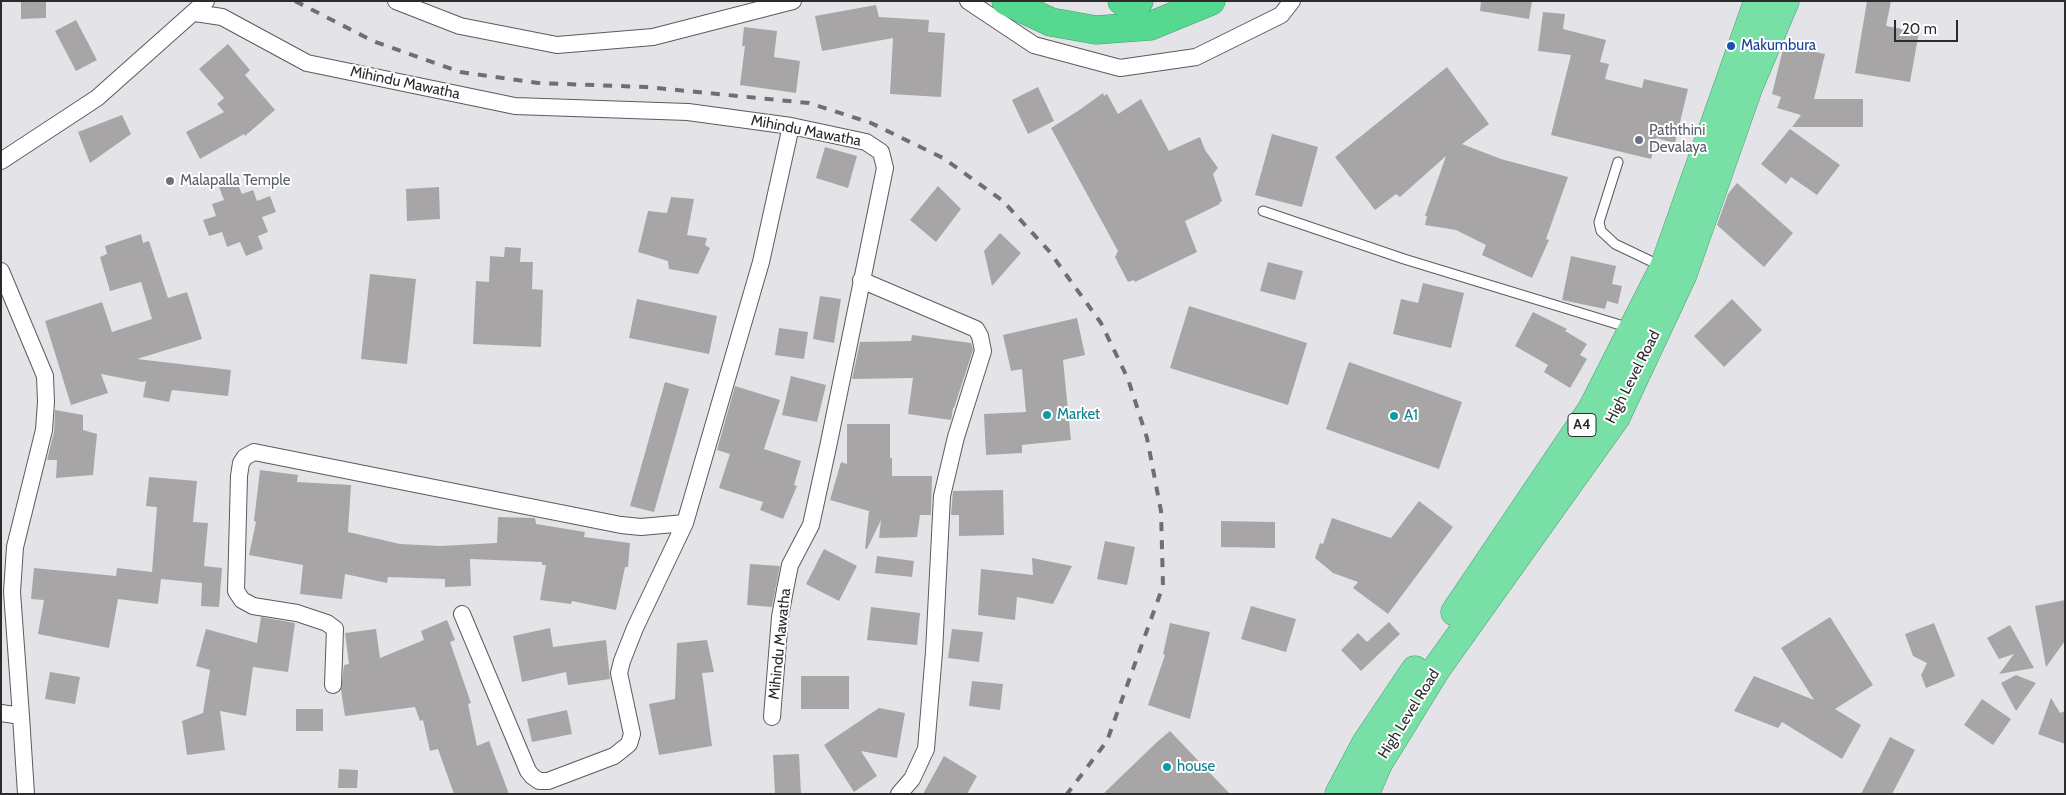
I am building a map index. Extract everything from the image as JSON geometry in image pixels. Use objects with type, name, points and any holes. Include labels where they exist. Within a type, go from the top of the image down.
[{"type":"highway","points":[[1006,1],[1051,22],[1096,30],[1150,26],[1211,1]]},
{"type":"highway","points":[[1122,1],[1139,1]]},
{"type":"highway","name":"High Level Road","points":[[1339,794],[1366,743],[1592,409],[1664,268],[1758,1]]},
{"type":"highway","name":"High Level Road","points":[[1365,794],[1378,764],[1437,668],[1616,417],[1683,274],[1749,86],[1784,1]]},
{"type":"street","points":[[396,1],[460,26],[558,45],[653,37],[794,1]]},
{"type":"street","points":[[968,1],[1034,45],[1120,68],[1196,57],[1281,15],[1292,1]]},
{"type":"street","points":[[1,161],[97,98],[201,7]]},
{"type":"street","name":"Mihindu Mawatha","points":[[201,7],[307,63],[516,106],[688,112],[791,126],[866,142],[881,152],[884,168],[811,524],[790,565],[785,590],[780,617],[772,717]]},
{"type":"street","points":[[462,614],[528,771],[532,776],[539,781],[548,780],[614,756],[629,744],[632,734],[620,673],[622,661],[635,628],[685,523],[761,262],[791,126]]},
{"type":"street","points":[[1,271],[45,376],[44,430],[15,546],[12,592],[26,794]]},
{"type":"street","points":[[862,280],[976,329],[980,336],[983,351],[956,437],[942,496],[934,652],[926,749],[912,779],[899,794]]},
{"type":"street","points":[[333,685],[335,629],[327,623],[297,613],[253,606],[242,600],[236,591],[239,476],[241,463],[249,454],[254,452],[621,525],[641,527],[685,523]]},
{"type":"street","points":[[1,713],[21,716]]},
{"type":"lane","points":[[1618,162],[1599,222],[1601,232],[1615,244],[1664,268]]},
{"type":"lane","points":[[1263,211],[1404,259],[1633,329]]},
{"type":"building","points":[[21,1],[46,1],[46,18],[21,19]]},
{"type":"building","points":[[1481,1],[1532,1],[1529,19],[1480,11]]},
{"type":"building","points":[[1867,1],[1891,1],[1886,26],[1919,32],[1910,82],[1855,73]]},
{"type":"building","points":[[876,5],[879,17],[929,20],[928,32],[945,33],[941,97],[890,94],[893,38],[822,51],[815,16]]},
{"type":"building","points":[[1543,12],[1565,14],[1563,29],[1606,40],[1600,62],[1609,64],[1605,79],[1642,88],[1644,79],[1688,89],[1675,143],[1656,138],[1651,159],[1551,135],[1571,55],[1538,51]]},
{"type":"building","points":[[76,20],[97,60],[76,71],[55,31]]},
{"type":"building","points":[[744,27],[777,31],[774,57],[800,61],[796,93],[740,85],[745,46],[742,46]]},
{"type":"building","points":[[228,44],[250,70],[245,75],[275,110],[245,136],[244,134],[200,159],[186,132],[224,112],[217,104],[224,98],[199,69]]},
{"type":"building","points":[[1784,45],[1825,54],[1814,99],[1863,99],[1863,127],[1792,127],[1801,115],[1777,108],[1781,97],[1772,94]]},
{"type":"building","points":[[1447,67],[1489,124],[1462,144],[1501,159],[1568,177],[1546,239],[1549,240],[1532,278],[1482,255],[1486,245],[1456,230],[1425,225],[1427,216],[1425,216],[1446,156],[1400,197],[1396,194],[1375,210],[1335,157]]},
{"type":"building","points":[[1038,87],[1054,121],[1028,134],[1012,100]]},
{"type":"building","points":[[1103,93],[1104,96],[1107,94],[1118,114],[1141,99],[1169,151],[1200,137],[1205,150],[1218,168],[1213,174],[1222,201],[1220,204],[1185,221],[1197,252],[1135,282],[1134,280],[1128,282],[1115,257],[1118,251],[1051,128]]},
{"type":"building","points":[[122,115],[131,134],[90,163],[78,132]]},
{"type":"building","points":[[1790,129],[1840,165],[1817,195],[1791,177],[1786,184],[1761,164]]},
{"type":"building","points":[[1272,134],[1318,147],[1302,207],[1255,195]]},
{"type":"building","points":[[825,147],[857,156],[848,188],[816,178]]},
{"type":"building","points":[[236,180],[242,194],[253,190],[257,201],[270,196],[276,212],[262,217],[268,232],[258,236],[263,249],[246,256],[240,242],[227,247],[222,232],[209,236],[203,220],[216,216],[212,204],[224,200],[219,187]]},
{"type":"building","points":[[1737,183],[1793,233],[1764,267],[1717,225],[1728,194]]},
{"type":"building","points":[[938,186],[961,209],[936,242],[910,220]]},
{"type":"building","points":[[439,187],[440,219],[407,221],[406,189]]},
{"type":"building","points":[[671,197],[694,199],[687,235],[707,238],[705,245],[710,248],[698,274],[669,269],[668,261],[638,252],[648,211],[667,213]]},
{"type":"building","points":[[1000,233],[1021,253],[992,286],[984,251]]},
{"type":"building","points":[[141,234],[143,243],[149,241],[168,298],[187,292],[202,339],[137,359],[231,370],[228,396],[172,390],[169,402],[143,397],[146,381],[142,382],[101,374],[108,393],[71,405],[45,321],[102,302],[112,332],[152,319],[141,282],[110,291],[100,257],[107,254],[105,246]]},
{"type":"building","points":[[505,247],[521,248],[520,262],[533,262],[532,289],[543,290],[541,347],[473,344],[476,281],[489,282],[490,256],[504,257]]},
{"type":"building","points":[[1571,256],[1616,266],[1612,284],[1622,286],[1618,304],[1607,301],[1605,309],[1562,300]]},
{"type":"building","points":[[1268,262],[1303,271],[1295,300],[1260,291]]},
{"type":"building","points":[[370,274],[416,279],[407,364],[361,359]]},
{"type":"building","points":[[1423,283],[1464,293],[1451,348],[1393,334],[1401,299],[1418,303]]},
{"type":"building","points":[[820,296],[841,299],[834,343],[813,339]]},
{"type":"building","points":[[637,299],[717,316],[709,354],[629,338]]},
{"type":"building","points":[[1732,299],[1762,330],[1724,367],[1694,336]]},
{"type":"building","points":[[1189,306],[1307,343],[1288,405],[1170,368]]},
{"type":"building","points":[[1533,312],[1567,329],[1565,331],[1587,344],[1580,355],[1587,359],[1570,388],[1544,372],[1548,365],[1515,346]]},
{"type":"building","points":[[1077,318],[1085,355],[1063,360],[1071,440],[1022,445],[1022,453],[986,455],[984,414],[1026,412],[1022,369],[1011,371],[1003,335]]},
{"type":"building","points":[[779,328],[808,332],[804,359],[775,355]]},
{"type":"building","points":[[912,335],[971,343],[973,350],[953,408],[951,420],[908,414],[913,378],[852,379],[860,342],[911,341]]},
{"type":"building","name":"A1","points":[[1349,362],[1462,402],[1439,469],[1326,429]]},
{"type":"building","points":[[791,376],[826,385],[817,422],[782,415]]},
{"type":"building","points":[[665,382],[689,389],[654,512],[630,506]]},
{"type":"building","points":[[735,386],[780,400],[764,449],[801,461],[794,485],[797,486],[783,519],[760,510],[763,502],[719,488],[730,454],[717,450]]},
{"type":"building","points":[[55,410],[83,415],[83,430],[97,434],[93,475],[56,478],[57,460],[47,460],[54,432]]},
{"type":"building","points":[[847,424],[890,424],[892,476],[932,476],[931,515],[920,515],[917,537],[879,538],[881,520],[867,549],[865,548],[869,511],[830,500],[841,462],[847,464]]},
{"type":"building","points":[[260,470],[298,475],[297,482],[351,485],[348,532],[400,544],[441,546],[497,543],[498,517],[535,518],[536,524],[585,532],[584,537],[630,543],[628,567],[625,567],[616,610],[572,601],[571,604],[540,600],[546,565],[542,565],[542,562],[470,559],[471,586],[445,587],[445,579],[388,577],[387,583],[345,574],[342,599],[300,594],[303,565],[249,555],[256,522],[254,521]]},
{"type":"building","points":[[149,477],[197,481],[193,522],[208,523],[204,566],[222,568],[219,607],[201,606],[202,583],[161,579],[158,604],[118,599],[109,648],[38,634],[44,600],[31,599],[34,568],[116,576],[117,568],[152,572],[157,507],[146,506]]},
{"type":"building","points":[[1003,490],[1004,535],[959,536],[959,515],[951,515],[953,491]]},
{"type":"building","points":[[1419,501],[1453,527],[1388,614],[1353,588],[1358,582],[1333,573],[1315,558],[1320,543],[1323,544],[1332,518],[1391,538]]},
{"type":"building","points":[[1221,521],[1275,522],[1275,548],[1221,547]]},
{"type":"building","points":[[1105,541],[1135,547],[1127,585],[1097,579]]},
{"type":"building","points":[[824,549],[857,566],[839,601],[806,584]]},
{"type":"building","points":[[877,556],[914,561],[912,577],[875,573]]},
{"type":"building","points":[[1032,558],[1072,566],[1053,604],[1017,597],[1015,620],[978,615],[981,569],[1033,575]]},
{"type":"building","points":[[750,564],[780,566],[772,607],[747,605]]},
{"type":"building","points":[[2065,600],[2065,641],[2046,667],[2035,606]]},
{"type":"building","points":[[1251,606],[1296,619],[1286,652],[1241,639]]},
{"type":"building","points":[[871,607],[920,613],[917,645],[867,640]]},
{"type":"building","points":[[261,617],[295,623],[288,672],[253,667],[246,716],[220,711],[225,750],[187,755],[182,721],[203,713],[210,670],[196,666],[206,629],[257,643]]},
{"type":"building","points":[[1830,617],[1873,685],[1835,709],[1861,725],[1842,759],[1782,722],[1778,728],[1734,711],[1754,676],[1814,700],[1781,648]]},
{"type":"building","points":[[447,620],[455,640],[450,642],[471,703],[468,704],[477,746],[489,741],[509,794],[454,794],[438,749],[430,751],[423,720],[420,721],[415,707],[345,716],[341,690],[344,665],[349,664],[345,633],[376,629],[380,658],[424,640],[421,631]]},
{"type":"building","points":[[1389,622],[1400,634],[1361,671],[1341,650],[1358,633],[1367,642]]},
{"type":"building","points":[[1170,623],[1210,632],[1190,719],[1148,705],[1165,655],[1163,654]]},
{"type":"building","points":[[1934,623],[1955,676],[1926,688],[1921,675],[1927,663],[1913,656],[1905,634]]},
{"type":"building","points":[[2010,625],[2034,668],[1999,674],[2014,654],[1999,659],[1987,638]]},
{"type":"building","points":[[550,628],[553,647],[606,640],[610,679],[568,685],[566,672],[522,682],[513,636]]},
{"type":"building","points":[[952,629],[983,632],[979,662],[948,658]]},
{"type":"building","points":[[707,640],[714,672],[702,673],[712,746],[659,755],[649,704],[675,699],[677,643]]},
{"type":"building","points":[[50,672],[80,677],[75,704],[45,699]]},
{"type":"building","points":[[2016,675],[2036,683],[2016,711],[2001,683]]},
{"type":"building","points":[[801,676],[849,676],[849,709],[801,709]]},
{"type":"building","points":[[972,681],[1003,684],[1000,710],[969,706]]},
{"type":"building","points":[[2051,698],[2060,713],[2065,711],[2065,744],[2038,734]]},
{"type":"building","points":[[1982,699],[2011,719],[1993,745],[1964,725]]},
{"type":"building","points":[[879,708],[905,713],[897,758],[861,751],[877,776],[854,792],[824,745]]},
{"type":"building","points":[[296,709],[323,709],[323,731],[296,731]]},
{"type":"building","points":[[567,710],[572,734],[532,742],[527,719]]},
{"type":"building","name":"house","points":[[1170,731],[1230,794],[1103,794],[1157,742]]},
{"type":"building","points":[[1890,737],[1915,750],[1892,794],[1861,794]]},
{"type":"building","points":[[799,754],[801,794],[775,794],[773,755]]},
{"type":"building","points":[[944,756],[977,776],[967,794],[923,794]]},
{"type":"building","points":[[339,769],[358,770],[357,788],[338,788]]},
{"type":"railway","points":[[295,1],[373,41],[460,72],[538,83],[646,87],[809,103],[871,123],[943,158],[1003,201],[1049,251],[1101,323],[1128,379],[1147,438],[1161,511],[1163,586],[1107,741],[1067,794]]},
{"type":"place","name":"Makumbura","points":[[1731,46]]},
{"type":"place","name":"Paththini Devalaya","points":[[1639,140]]},
{"type":"place","name":"Malapalla Temple","points":[[170,181]]},
{"type":"place","name":"Market","points":[[1047,415]]},
{"type":"place","name":"A1","points":[[1394,416]]},
{"type":"place","name":"house","points":[[1167,767]]}]
